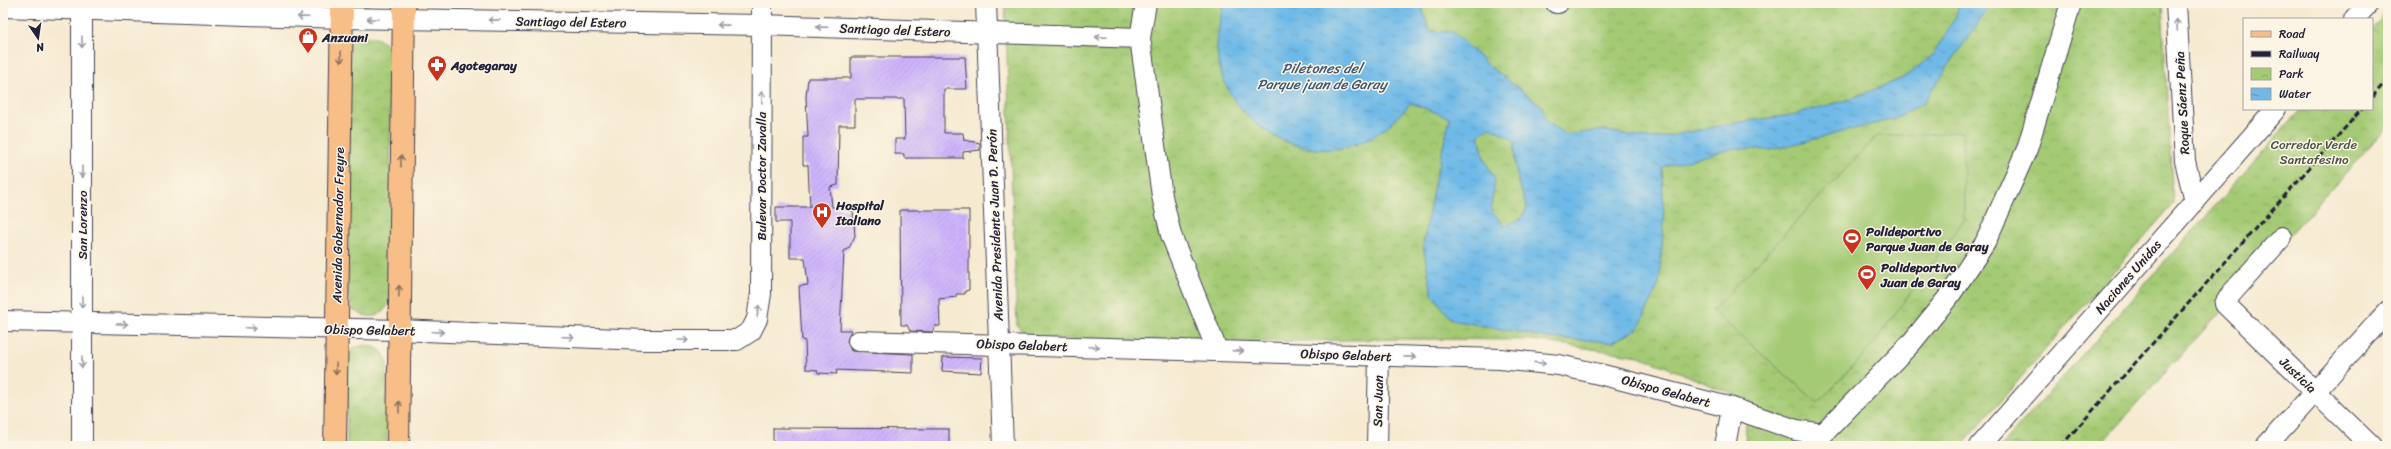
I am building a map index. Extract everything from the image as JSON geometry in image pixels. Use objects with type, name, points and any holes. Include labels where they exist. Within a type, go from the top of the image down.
[{"type":"main road","name":"Avenida Gobernador Freyre","points":[[335,446],[342,11]]},
{"type":"main road","points":[[398,446],[403,11]]},
{"type":"street","name":"Bulevar Doctor Zavalla","points":[[737,340],[751,331],[757,319],[761,294],[762,3]]},
{"type":"street","name":"Avenida Presidente Juan D. Perón","points":[[986,3],[1003,446]]},
{"type":"street","points":[[1146,3],[1140,38],[1156,164],[1171,235],[1217,350]]},
{"type":"street","name":"Obispo Gelabert","points":[[858,341],[1500,359],[1559,365],[1732,408],[1796,430],[1823,434],[1912,342],[1950,295],[1985,244],[2027,149],[2071,3]]},
{"type":"street","name":"Roque Sáenz Peña","points":[[2176,3],[2185,162],[2196,202]]},
{"type":"street","points":[[2355,18],[2369,3]]},
{"type":"street","name":"Santiago del Estero","points":[[3,7],[82,6],[403,11],[987,34],[1140,38]]},
{"type":"street","name":"San Lorenzo","points":[[82,6],[82,446]]},
{"type":"street","name":"Naciones Unidas","points":[[1980,446],[2196,202],[2275,110]]},
{"type":"street","name":"Justicia","points":[[2282,237],[2231,294],[2225,304],[2370,446]]},
{"type":"street","points":[[2266,446],[2388,310]]},
{"type":"street","name":"Obispo Gelabert","points":[[3,321],[337,330],[399,330],[644,340],[737,340]]},
{"type":"street","name":"San Juan","points":[[1377,446],[1379,356]]},
{"type":"street","points":[[1725,446],[1732,408]]},
{"type":"green space","points":[[1005,3],[2162,3],[2173,204],[1961,446],[1745,446],[1747,400],[1639,356],[1532,340],[1399,339],[1249,342],[1030,338],[1017,326]]},
{"type":"green space","name":"Corredor Verde Santafesino","points":[[2388,11],[2388,125],[2361,156],[2099,446],[2001,446],[2300,110],[2373,110],[2373,28]]},
{"type":"green space","points":[[366,36],[381,40],[386,44],[390,51],[391,295],[386,308],[382,313],[372,316],[366,316],[353,310],[348,294],[350,43],[356,38]]},
{"type":"green space","name":"Polideportivo Parque Juan de Garay","points":[[1963,132],[1964,220],[1869,349],[1818,403],[1712,311],[1877,136]]},
{"type":"green space","points":[[364,345],[381,351],[387,361],[387,446],[347,446],[347,353],[353,348]]},
{"type":"water","name":"Piletones del Parque juan de Garay","points":[[1224,3],[1421,3],[1429,31],[1453,32],[1489,66],[1542,106],[1546,121],[1566,135],[1602,130],[1653,139],[1734,123],[1791,115],[1844,101],[1903,78],[1933,55],[1956,16],[1959,3],[1987,3],[1988,8],[1924,102],[1894,119],[1771,150],[1735,148],[1662,167],[1664,221],[1659,284],[1639,328],[1612,342],[1549,338],[1452,320],[1432,294],[1423,245],[1434,184],[1450,118],[1411,103],[1383,130],[1372,137],[1344,148],[1315,149],[1287,142],[1262,128],[1241,108],[1225,84],[1218,57],[1219,27]],"holes":[[[1491,127],[1515,141],[1517,174],[1527,207],[1521,219],[1505,226],[1491,210],[1495,180],[1484,158],[1479,134]]]},
{"type":"building","points":[[851,57],[965,57],[967,89],[944,89],[944,133],[963,133],[964,140],[980,143],[980,150],[963,152],[963,158],[904,158],[904,154],[895,154],[895,139],[905,139],[904,99],[855,99],[855,125],[839,125],[838,185],[830,187],[832,207],[853,211],[855,236],[849,248],[844,251],[840,330],[851,330],[847,341],[851,351],[913,354],[913,373],[836,370],[837,374],[818,373],[817,370],[806,369],[805,341],[802,340],[799,286],[808,285],[805,258],[790,258],[790,222],[776,222],[776,207],[810,207],[808,165],[803,165],[803,137],[808,137],[806,97],[808,78],[851,78]]},
{"type":"building","points":[[900,210],[969,210],[969,290],[965,291],[965,294],[956,294],[956,297],[939,299],[940,326],[935,326],[932,332],[910,331],[907,325],[901,325]]},
{"type":"building","points":[[943,357],[982,358],[981,373],[942,371]]},
{"type":"building","points":[[773,428],[949,429],[949,446],[773,446]]},
{"type":"railway","points":[[2373,96],[2388,79]]},
{"type":"railway","points":[[2061,446],[2361,110]]},
{"type":"place","name":"Anzuani","points":[[308,54]]},
{"type":"place","name":"Agotegaray","points":[[437,82]]},
{"type":"place","name":"Hospital Italiano","points":[[822,229]]},
{"type":"place","name":"Polideportivo Parque Juan de Garay","points":[[1852,255]]},
{"type":"place","name":"Polideportivo Juan de Garay","points":[[1867,291]]}]
